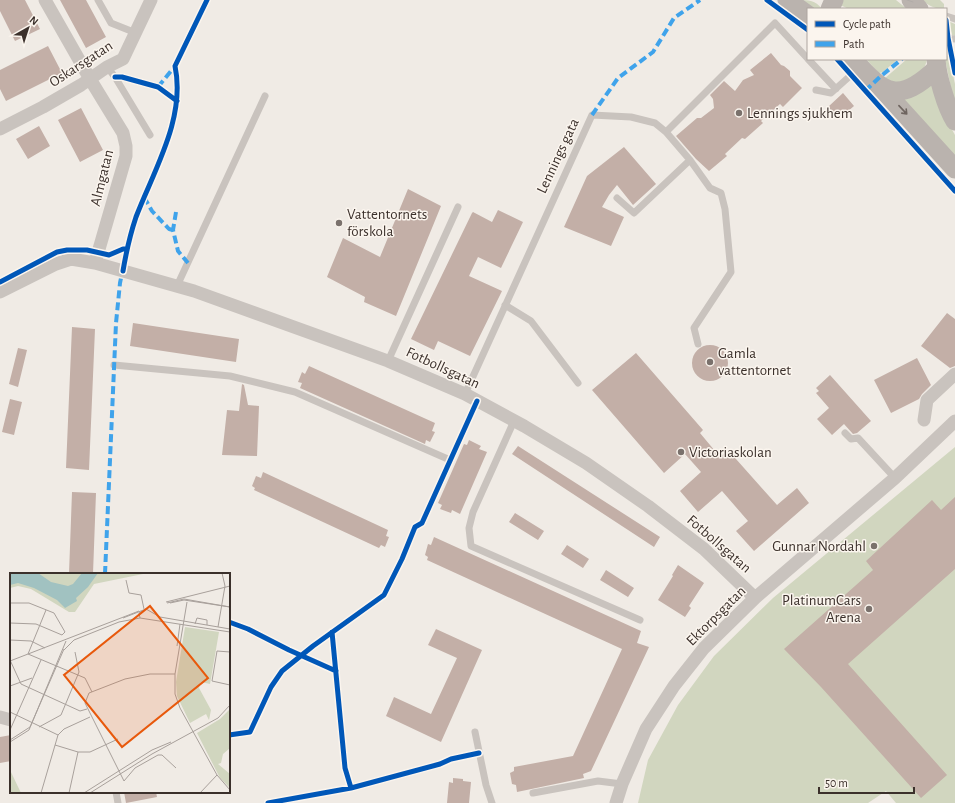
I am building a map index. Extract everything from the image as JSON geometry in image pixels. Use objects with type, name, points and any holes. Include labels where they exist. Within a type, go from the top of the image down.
[{"type":"main road","points":[[787,0],[807,14]]},
{"type":"main road","points":[[857,63],[955,169]]},
{"type":"main road","points":[[876,82],[886,89],[893,91],[910,89],[927,78],[936,64]]},
{"type":"main road","points":[[936,64],[945,99],[955,121]]},
{"type":"street","name":"Almgatan","points":[[45,0],[123,133],[126,146],[126,156],[95,263]]},
{"type":"street","name":"Oskarsgatan","points":[[0,129],[43,107],[107,67],[123,59],[151,0]]},
{"type":"street","name":"Fotbollsgatan","points":[[0,292],[56,264],[71,259],[95,263],[202,293],[388,361],[465,394],[586,463],[648,506],[704,549],[755,598]]},
{"type":"street","points":[[924,420],[927,400],[955,374]]},
{"type":"street","name":"Ektorpsgatan","points":[[616,803],[622,784],[646,729],[674,686],[704,648],[755,598],[895,478],[955,421]]},
{"type":"street","points":[[0,717],[10,720]]},
{"type":"lane","points":[[98,0],[111,23],[136,33]]},
{"type":"lane","points":[[666,132],[775,23],[807,58]]},
{"type":"lane","points":[[809,60],[836,89]]},
{"type":"lane","points":[[816,90],[831,93],[857,63]]},
{"type":"lane","points":[[107,67],[115,77],[150,135]]},
{"type":"lane","points":[[177,286],[265,96]]},
{"type":"lane","name":"Lennings gata","points":[[465,394],[592,115],[631,117],[656,123],[666,132],[690,160],[710,188],[721,193],[725,209],[731,272],[694,328],[698,344]]},
{"type":"lane","points":[[617,198],[634,213],[690,160]]},
{"type":"lane","points":[[388,361],[458,207]]},
{"type":"lane","points":[[505,305],[531,321],[578,383]]},
{"type":"lane","points":[[114,364],[230,376],[294,392],[450,460]]},
{"type":"lane","points":[[514,421],[473,512],[469,528],[471,546],[640,620]]},
{"type":"lane","points":[[845,433],[851,438],[858,438],[895,478]]},
{"type":"lane","points":[[475,732],[486,785],[492,803]]},
{"type":"lane","points":[[533,794],[598,781],[622,784]]},
{"type":"lane","points":[[116,793],[118,803]]},
{"type":"green space","points":[[799,0],[812,1],[821,8],[810,8]]},
{"type":"green space","points":[[843,0],[896,0],[906,8],[847,8],[840,5]]},
{"type":"green space","points":[[923,0],[940,0],[944,4],[944,8],[932,7]]},
{"type":"green space","points":[[948,21],[955,24],[955,36],[952,35]]},
{"type":"green space","points":[[947,55],[949,57],[955,84],[955,101],[945,60],[947,60]]},
{"type":"green space","points":[[867,60],[897,60],[883,72],[879,73]]},
{"type":"green space","points":[[906,60],[927,60],[921,72],[903,85],[884,79]]},
{"type":"green space","points":[[933,81],[941,110],[955,135],[955,160],[902,97]]},
{"type":"green space","points":[[955,447],[955,803],[896,803],[886,791],[868,803],[638,803],[648,760],[678,705],[714,656],[773,598]]},
{"type":"building","points":[[0,0],[25,0],[40,29],[15,41],[0,11]]},
{"type":"building","points":[[60,0],[86,0],[106,37],[86,48]]},
{"type":"building","points":[[48,46],[62,73],[6,101],[0,89],[0,70]]},
{"type":"building","name":"Lennings sjukhem","points":[[771,53],[781,65],[790,71],[790,76],[802,88],[783,107],[780,104],[761,121],[763,123],[745,139],[742,138],[725,154],[727,156],[709,171],[696,159],[676,136],[697,118],[701,118],[714,108],[713,99],[710,95],[724,81],[735,91],[743,80],[754,75],[750,70]]},
{"type":"building","points":[[843,93],[854,106],[839,119],[828,107]]},
{"type":"building","points":[[81,108],[103,150],[80,162],[58,120]]},
{"type":"building","points":[[39,126],[50,146],[28,159],[16,139]]},
{"type":"building","points":[[624,147],[656,184],[633,205],[617,185],[609,195],[602,207],[624,217],[611,246],[564,227],[587,176]]},
{"type":"building","name":"Vattentornets förskola","points":[[408,189],[441,206],[396,316],[364,302],[365,297],[327,277],[343,238],[380,257]]},
{"type":"building","points":[[498,210],[523,222],[501,268],[478,257],[469,276],[502,291],[470,356],[438,341],[434,350],[411,339],[472,213],[473,212],[492,222]]},
{"type":"building","points":[[947,313],[955,319],[955,366],[950,368],[921,346]]},
{"type":"building","points":[[133,323],[239,339],[236,362],[130,346]]},
{"type":"building","points":[[72,327],[95,329],[89,470],[66,468]]},
{"type":"building","name":"Gamla vattentornet","points":[[714,345],[723,350],[727,356],[727,370],[723,376],[714,381],[706,381],[697,376],[693,370],[692,359],[697,350],[703,346]]},
{"type":"building","points":[[18,348],[27,350],[18,387],[9,384]]},
{"type":"building","name":"Victoriaskolan","points":[[636,353],[703,430],[700,433],[720,457],[728,450],[777,505],[797,488],[809,503],[754,551],[736,531],[748,521],[722,491],[698,512],[680,491],[701,472],[685,454],[664,473],[592,390]]},
{"type":"building","points":[[917,358],[931,385],[919,399],[891,413],[874,380]]},
{"type":"building","points":[[309,366],[435,423],[432,431],[435,432],[430,442],[426,440],[425,444],[300,388],[302,383],[298,382],[302,372],[305,374]]},
{"type":"building","points":[[830,375],[871,421],[857,433],[853,434],[844,424],[832,435],[817,419],[829,408],[816,393],[819,391],[816,388]]},
{"type":"building","points":[[242,384],[244,385],[248,405],[259,406],[257,456],[222,455],[227,410],[239,411]]},
{"type":"building","points":[[10,399],[22,402],[14,435],[2,432]]},
{"type":"building","points":[[469,440],[481,446],[479,449],[487,452],[460,514],[452,510],[451,513],[440,509],[442,505],[438,503],[464,444],[467,445]]},
{"type":"building","points":[[518,446],[660,537],[654,547],[512,454]]},
{"type":"building","points":[[263,472],[388,530],[386,536],[389,537],[385,547],[381,545],[379,548],[254,490],[255,488],[252,486],[256,476],[261,478]]},
{"type":"building","points":[[72,492],[96,493],[93,573],[69,573]]},
{"type":"building","name":"PlatinumCars Arena","points":[[955,497],[955,569],[848,664],[947,775],[921,798],[821,687],[784,649],[873,570],[866,561],[932,500],[941,510]]},
{"type":"building","points":[[515,513],[544,531],[538,540],[509,522]]},
{"type":"building","points":[[434,537],[641,631],[637,643],[649,647],[591,771],[583,774],[584,778],[517,792],[516,785],[512,784],[510,773],[514,771],[514,767],[573,756],[622,649],[427,560],[428,557],[425,555],[428,544],[431,545]]},
{"type":"building","points":[[567,545],[589,559],[583,568],[561,554]]},
{"type":"building","points":[[678,565],[704,583],[689,606],[691,608],[685,617],[658,600]]},
{"type":"building","points":[[606,570],[634,588],[628,597],[600,580]]},
{"type":"building","points":[[436,629],[482,650],[441,742],[386,716],[394,697],[431,714],[457,658],[428,645]]},
{"type":"building","points":[[10,735],[10,761],[0,763],[0,737]]},
{"type":"building","points":[[453,778],[471,782],[469,803],[447,803],[449,782],[453,783]]},
{"type":"building","points":[[124,793],[156,793],[157,797],[126,803]]},
{"type":"tram line","points":[[907,0],[913,2]]},
{"type":"marked path","points":[[592,115],[618,78],[653,52],[674,18],[700,0]]},
{"type":"marked path","points":[[865,91],[901,60]]},
{"type":"marked path","points":[[158,87],[175,66]]},
{"type":"marked path","points":[[144,197],[152,211],[169,229],[173,230]]},
{"type":"marked path","points":[[176,212],[173,230],[178,251],[188,263]]},
{"type":"marked path","points":[[105,573],[116,323],[123,268]]},
{"type":"cycle path","points":[[123,271],[128,244],[136,217],[159,162],[172,124],[176,105],[177,85],[175,66],[207,0]]},
{"type":"cycle path","points":[[767,0],[807,29]]},
{"type":"cycle path","points":[[947,29],[955,73]]},
{"type":"cycle path","points":[[838,60],[955,191]]},
{"type":"cycle path","points":[[115,77],[122,77],[158,87],[177,101]]},
{"type":"cycle path","points":[[0,282],[57,252],[67,250],[87,250],[109,255],[123,249],[127,249]]},
{"type":"cycle path","points":[[230,735],[250,732],[271,687],[282,671],[313,646],[384,595],[402,559],[415,527],[422,523],[477,401]]},
{"type":"cycle path","points":[[230,622],[248,629],[289,650],[336,671]]},
{"type":"cycle path","points":[[332,632],[345,768],[351,788]]},
{"type":"cycle path","points":[[268,803],[351,788],[440,764],[451,759],[479,753]]},
{"type":"place","name":"Lennings sjukhem","points":[[739,113]]},
{"type":"place","name":"Vattentornets förskola","points":[[339,223]]},
{"type":"place","name":"Gamla vattentornet","points":[[710,362]]},
{"type":"place","name":"Victoriaskolan","points":[[681,452]]},
{"type":"place","name":"Gunnar Nordahl","points":[[874,546]]},
{"type":"place","name":"PlatinumCars Arena","points":[[869,609]]}]
